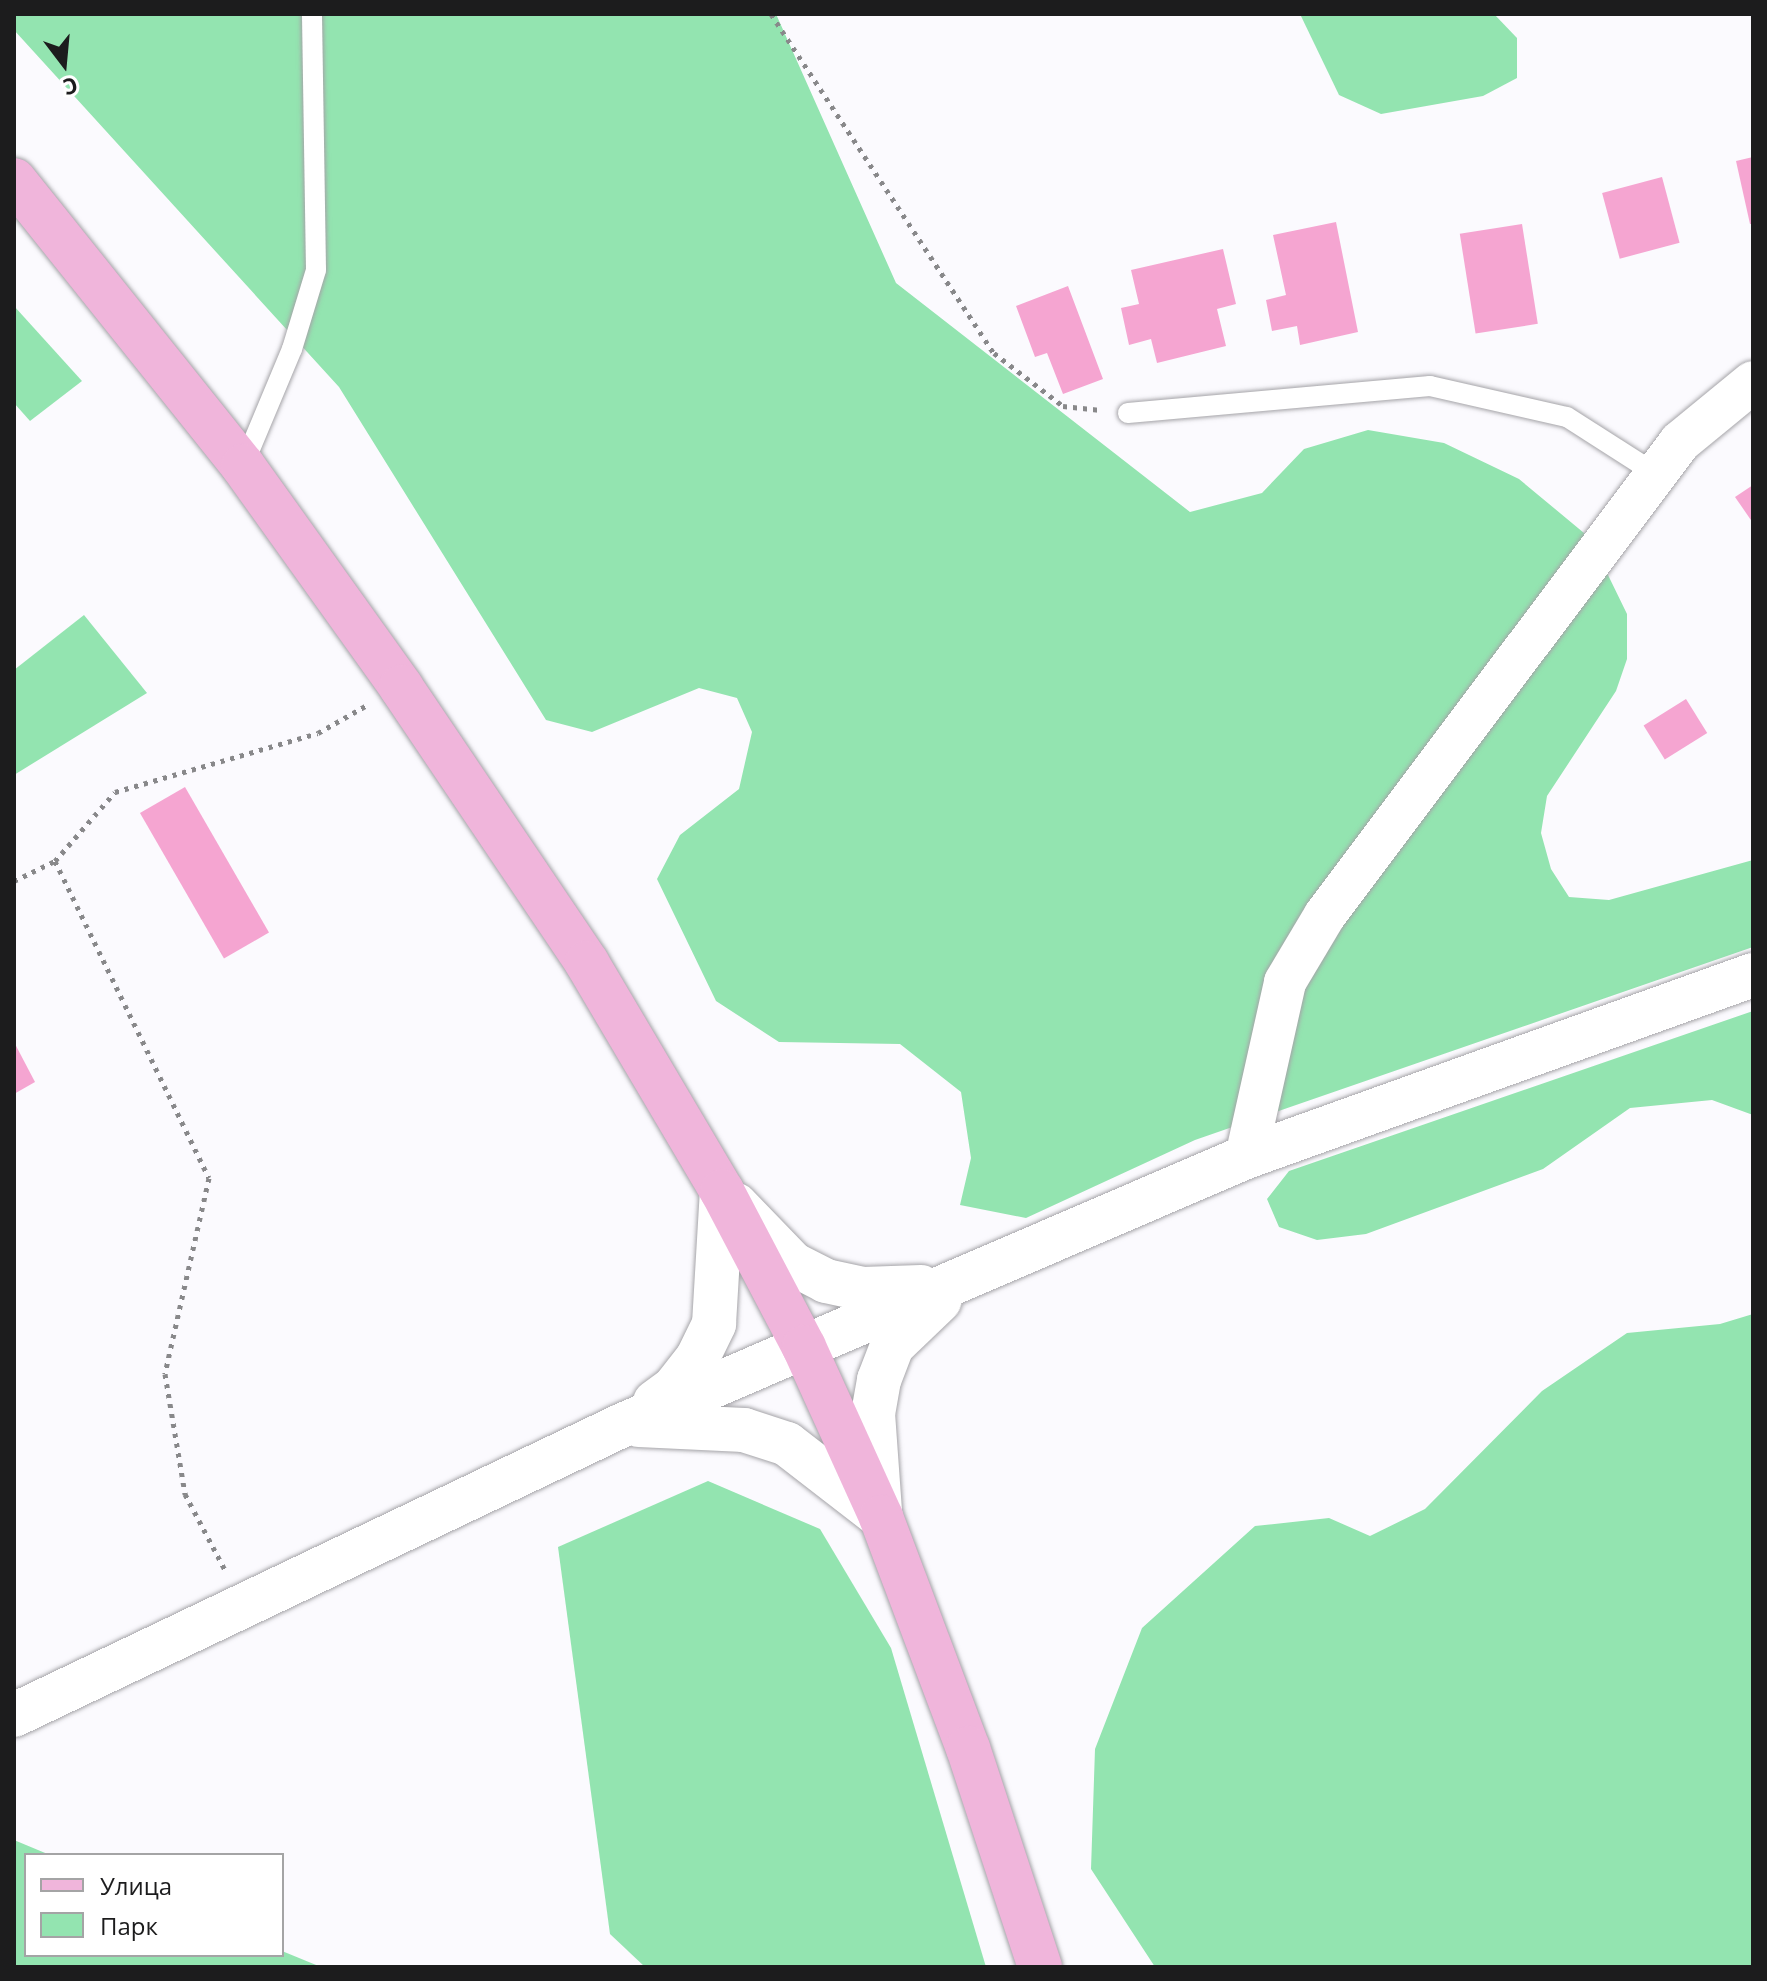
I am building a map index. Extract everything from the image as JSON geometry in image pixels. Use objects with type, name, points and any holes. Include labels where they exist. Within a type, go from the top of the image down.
[{"type":"main road","points":[[14,180],[243,466],[401,687],[587,963],[722,1191],[804,1347],[881,1517],[968,1748],[1040,1967]]},
{"type":"street","points":[[1246,1157],[1285,982],[1325,915],[1680,442],[1753,382]]},
{"type":"street","points":[[14,1715],[243,1602],[625,1424],[1246,1157],[1753,975]]},
{"type":"street","points":[[722,1191],[793,1264],[826,1281],[900,1291],[966,1277]]},
{"type":"street","points":[[625,1424],[674,1388],[714,1324],[722,1191]]},
{"type":"street","points":[[881,1517],[873,1414],[879,1380],[892,1346],[966,1277]]},
{"type":"street","points":[[625,1424],[744,1430],[787,1444],[881,1517]]},
{"type":"lane","points":[[243,466],[292,349],[316,270],[312,14]]},
{"type":"lane","points":[[1128,413],[1430,386],[1567,417],[1656,474]]},
{"type":"path","points":[[771,14],[994,353],[1063,406],[1128,413]]},
{"type":"path","points":[[14,881],[55,861],[115,792],[318,733],[401,687]]},
{"type":"path","points":[[55,861],[209,1178],[165,1374],[185,1494],[243,1602]]},
{"type":"green space","points":[[14,14],[776,14],[896,283],[1190,512],[1262,493],[1304,449],[1368,430],[1444,443],[1519,479],[1590,538],[1627,614],[1627,659],[1616,691],[1547,796],[1541,833],[1551,869],[1569,897],[1609,900],[1753,860],[1753,947],[1195,1140],[1026,1218],[960,1205],[971,1158],[961,1092],[900,1044],[779,1042],[716,1001],[657,879],[680,835],[739,789],[752,732],[737,698],[699,688],[592,732],[546,720],[339,387],[14,30]]},
{"type":"green space","points":[[1300,14],[1494,14],[1517,38],[1517,78],[1483,96],[1381,114],[1339,95]]},
{"type":"green space","points":[[14,306],[82,381],[30,421],[14,403]]},
{"type":"green space","points":[[84,615],[147,693],[14,775],[14,670]]},
{"type":"green space","points":[[1753,1011],[1753,1115],[1712,1100],[1630,1108],[1543,1169],[1366,1234],[1317,1240],[1279,1227],[1267,1199],[1289,1171]]},
{"type":"green space","points":[[1753,1314],[1753,1967],[1155,1967],[1091,1869],[1095,1749],[1142,1628],[1255,1526],[1329,1518],[1370,1536],[1425,1509],[1542,1391],[1627,1333],[1720,1324]]},
{"type":"green space","points":[[708,1481],[820,1529],[891,1648],[986,1967],[645,1967],[610,1934],[558,1547]]},
{"type":"green space","points":[[14,1840],[45,1853],[24,1853],[24,1957],[284,1957],[284,1952],[321,1967],[14,1967]]},
{"type":"building","points":[[1753,157],[1753,224],[1750,224],[1736,161]]},
{"type":"building","points":[[1662,177],[1680,243],[1620,259],[1602,193]]},
{"type":"building","points":[[1336,222],[1358,332],[1300,345],[1297,326],[1272,331],[1266,300],[1286,295],[1273,235]]},
{"type":"building","points":[[1522,224],[1538,324],[1476,334],[1460,234]]},
{"type":"building","points":[[1223,249],[1236,304],[1217,309],[1226,346],[1157,363],[1151,339],[1129,345],[1121,308],[1139,304],[1131,270]]},
{"type":"building","points":[[1068,286],[1103,379],[1063,394],[1047,353],[1035,357],[1016,306]]},
{"type":"building","points":[[1753,485],[1753,523],[1735,497]]},
{"type":"building","points":[[1686,699],[1707,733],[1665,759],[1644,725]]},
{"type":"building","points":[[185,787],[269,932],[224,958],[140,813]]},
{"type":"building","points":[[14,1042],[35,1082],[14,1094]]}]
